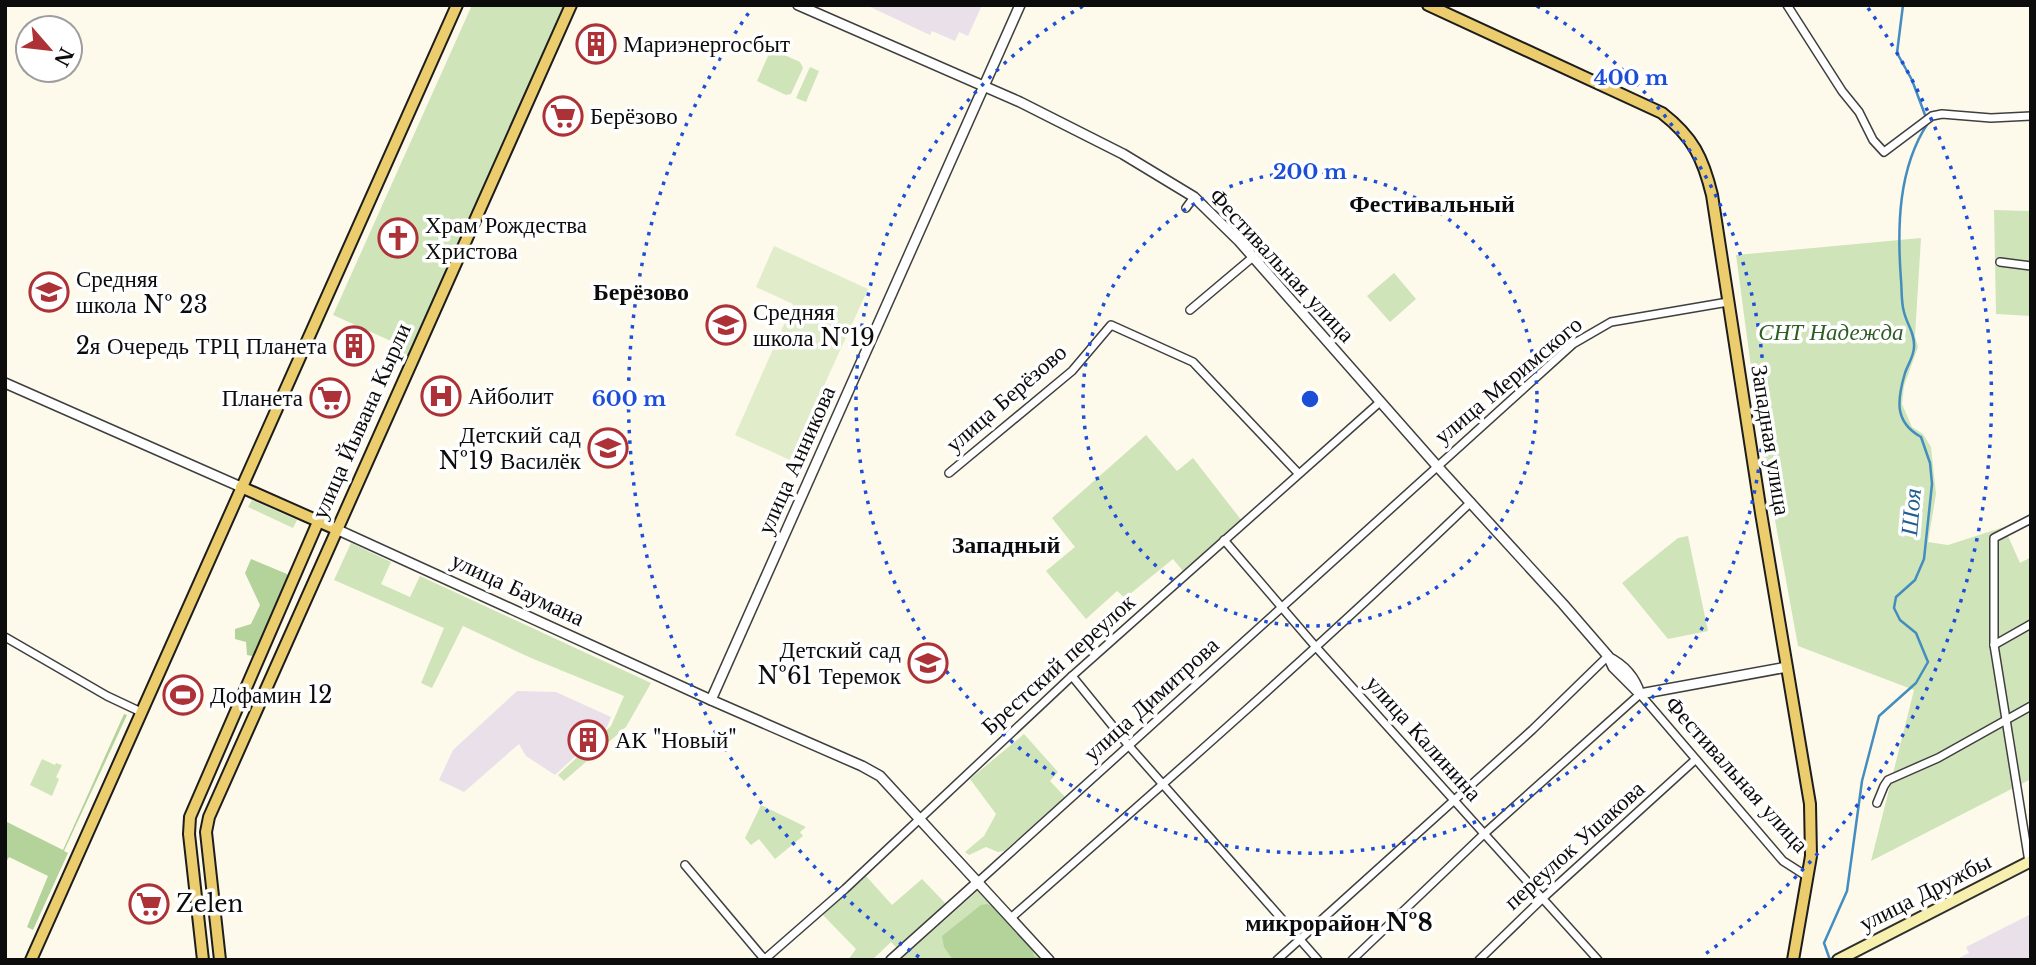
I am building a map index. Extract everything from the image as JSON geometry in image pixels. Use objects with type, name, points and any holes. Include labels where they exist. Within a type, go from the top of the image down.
[{"type":"main road","points":[[31,960],[457,5]]},
{"type":"main road","name":"улица Йывана Кырли","points":[[220,960],[206,832],[209,817],[571,5]]},
{"type":"main road","name":"Западная улица","points":[[1428,5],[1662,113],[1677,124],[1695,146],[1707,176],[1810,804],[1812,842],[1793,960]]},
{"type":"main road","name":"улица Баумана","points":[[241,487],[336,529]]},
{"type":"main road","name":"улица Йывана Кырли","points":[[203,960],[189,834],[192,810],[318,522]]},
{"type":"main road","points":[[260,657],[276,664]]},
{"type":"main road","points":[[192,859],[209,857]]},
{"type":"main road","name":"улица Дружбы","points":[[1839,959],[2030,862]]},
{"type":"street","name":"Фестивальная улица","points":[[798,5],[984,86],[1123,154],[1194,197],[1253,257],[1608,656],[1619,662],[1636,682],[1640,694],[1783,861],[1808,877]]},
{"type":"street","name":"улица Анникова","points":[[711,700],[1020,5]]},
{"type":"street","points":[[1787,5],[1842,90],[1859,111],[1873,140],[1884,152],[1932,116],[2031,116]]},
{"type":"street","points":[[1186,208],[1194,197]]},
{"type":"street","points":[[1190,310],[1253,257]]},
{"type":"street","points":[[2000,262],[2031,265]]},
{"type":"street","name":"улица Меримского","points":[[1437,466],[1573,344],[1587,335],[1621,319],[1728,302]]},
{"type":"street","name":"улица Берёзово","points":[[950,473],[1072,371],[1111,325],[1193,362],[1298,473]]},
{"type":"street","name":"улица Баумана","points":[[5,383],[241,487]]},
{"type":"street","name":"Брестский переулок","points":[[765,960],[845,889],[1072,676],[1380,401]]},
{"type":"street","name":"улица Димитрова","points":[[891,960],[1437,466]]},
{"type":"street","points":[[1012,917],[1241,717],[1471,502]]},
{"type":"street","points":[[2030,862],[1994,645],[1994,538],[2031,519]]},
{"type":"street","name":"улица Баумана","points":[[336,529],[880,776],[1049,960]]},
{"type":"street","name":"улица Калинина","points":[[1224,540],[1315,646],[1598,960]]},
{"type":"street","points":[[1994,645],[2031,624]]},
{"type":"street","points":[[5,636],[107,696],[141,712]]},
{"type":"street","points":[[1277,960],[1608,656]]},
{"type":"street","points":[[1352,960],[1485,833],[1640,694],[1787,667]]},
{"type":"street","points":[[1072,676],[1129,746],[1318,960]]},
{"type":"street","points":[[1877,803],[1888,780],[1938,758],[2031,706]]},
{"type":"street","name":"переулок Ушакова","points":[[1479,960],[1695,760]]},
{"type":"street","points":[[685,865],[765,960]]},
{"type":"shaded area","points":[[866,5],[982,5],[968,36],[959,32],[955,41],[932,31],[930,35]]},
{"type":"shaded area","points":[[517,691],[556,692],[611,717],[607,727],[555,775],[526,756],[519,744],[464,792],[439,780],[453,750]]},
{"type":"shaded area","points":[[2031,914],[2031,960],[1955,960],[1969,953],[1966,947]]},
{"type":"green space","points":[[472,5],[564,5],[407,358],[387,349],[391,341],[333,315]]},
{"type":"green space","points":[[771,49],[800,62],[803,68],[791,94],[786,95],[757,81]]},
{"type":"green space","points":[[810,67],[819,71],[806,102],[796,98]]},
{"type":"green space","points":[[1994,210],[2031,211],[2031,316],[1996,314]]},
{"type":"green space","name":"СНТ Надежда","points":[[1921,238],[1915,336],[1918,347],[1904,386],[1902,404],[1912,427],[1923,434],[1931,447],[1936,494],[1928,542],[1948,545],[2004,527],[2020,563],[2031,557],[2031,779],[1871,861],[1914,690],[1798,646],[1762,449],[1736,255]]},
{"type":"green space","points":[[774,246],[868,289],[790,460],[735,435],[793,304],[756,287]]},
{"type":"green space","points":[[1394,273],[1416,299],[1390,322],[1367,296]]},
{"type":"green space","points":[[1146,435],[1177,471],[1193,458],[1242,521],[1183,571],[1173,559],[1125,598],[1117,591],[1086,619],[1046,571],[1075,547],[1052,518]]},
{"type":"green space","points":[[252,500],[297,520],[293,528],[248,507]]},
{"type":"green space","points":[[1688,536],[1708,631],[1668,639],[1622,583],[1678,538]]},
{"type":"green space","points":[[351,543],[391,562],[381,584],[410,597],[420,576],[651,683],[626,727],[564,781],[558,775],[611,726],[624,696],[531,658],[463,626],[432,688],[421,683],[444,628],[334,580]]},
{"type":"green space","points":[[251,559],[287,574],[289,581],[257,652],[252,656],[247,655],[246,642],[235,639],[235,629],[251,624],[260,605],[245,573]]},
{"type":"green space","points":[[124,714],[127,715],[64,851],[68,853],[33,930],[27,927],[48,876],[9,857],[5,864],[5,821],[63,850]]},
{"type":"green space","points":[[1024,734],[1058,772],[1050,781],[1065,797],[1004,851],[998,852],[986,847],[969,855],[965,852],[984,836],[996,814],[970,779]]},
{"type":"green space","points":[[42,759],[62,765],[52,796],[30,785]]},
{"type":"green space","points":[[761,805],[806,827],[800,832],[803,836],[775,859],[759,839],[751,845],[745,838]]},
{"type":"green space","points":[[866,876],[892,905],[922,879],[947,905],[898,949],[891,942],[872,960],[848,960],[856,949],[823,915]]},
{"type":"green space","points":[[981,888],[1044,960],[900,960]]},
{"type":"green space","points":[[987,904],[1001,912],[1009,925],[1032,948],[1034,956],[1041,960],[953,960],[944,947],[942,936],[981,905]]},
{"type":"waterway","name":"Шоя","points":[[1830,960],[1824,943],[1847,891],[1862,781],[1879,716],[1916,683],[1928,662],[1916,633],[1900,620],[1894,608],[1896,597],[1915,580],[1924,559],[1932,484],[1930,463],[1921,437],[1906,424],[1899,401],[1914,347],[1902,300],[1899,239],[1902,198],[1911,159],[1928,123],[1912,80],[1897,53],[1903,5]]},
{"type":"place","name":"Мариэнергосбыт","points":[[596,44]]},
{"type":"place","name":"Берёзово","points":[[563,116]]},
{"type":"place","name":"Храм Рождества Христова","points":[[398,238]]},
{"type":"place","name":"Средняя школа № 23","points":[[49,292]]},
{"type":"place","name":"Средняя школа №19","points":[[726,325]]},
{"type":"place","name":"2я Очередь ТРЦ Планета","points":[[354,346]]},
{"type":"place","name":"Айболит","points":[[441,396]]},
{"type":"place","name":"Планета","points":[[330,398]]},
{"type":"place","name":"Детский сад №19 Василёк","points":[[608,448]]},
{"type":"place","name":"Детский сад №61 Теремок","points":[[928,663]]},
{"type":"place","name":"Дофамин 12","points":[[183,695]]},
{"type":"place","name":"АК \"Новый\"","points":[[588,740]]},
{"type":"place","name":"Zelen","points":[[149,904]]},
{"type":"district","name":"Фестивальный","points":[[1432,204]]},
{"type":"district","name":"Берёзово","points":[[641,292]]},
{"type":"district","name":"Западный","points":[[1006,545]]},
{"type":"district","name":"микрорайон №8","points":[[1339,923]]}]
